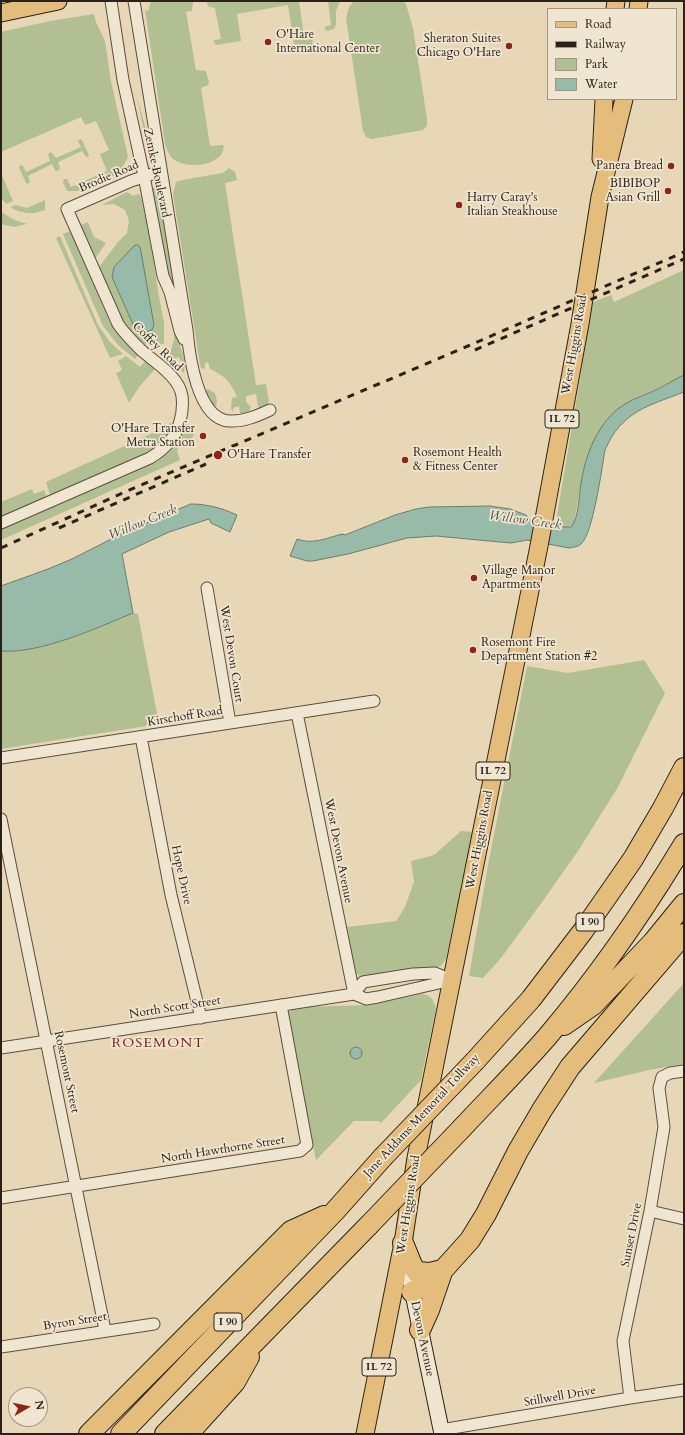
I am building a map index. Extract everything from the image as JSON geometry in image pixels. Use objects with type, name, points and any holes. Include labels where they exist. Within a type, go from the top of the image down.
[{"type":"highway","name":"Jane Addams Memorial Tollway","points":[[121,1434],[335,1211],[383,1157],[475,1061],[531,999],[583,931],[633,859],[663,808],[684,768]]},
{"type":"highway","name":"I 90","points":[[165,1434],[369,1225],[546,1038],[619,945],[661,883],[684,844]]},
{"type":"highway","name":"I 90","points":[[546,1038],[594,1006],[653,942],[684,904]]},
{"type":"highway","points":[[412,1292],[434,1280],[470,1240],[486,1214],[518,1151],[570,1067],[684,934]]},
{"type":"highway","points":[[89,1434],[291,1231],[335,1211]]},
{"type":"highway","points":[[403,1243],[412,1265],[417,1272],[430,1273],[442,1270]]},
{"type":"highway","points":[[420,1330],[430,1310],[442,1270]]},
{"type":"highway","points":[[188,1434],[234,1382],[262,1334]]},
{"type":"main road","points":[[1,13],[58,1]]},
{"type":"main road","name":"West Higgins Road","points":[[600,197],[604,100]]},
{"type":"main road","name":"West Higgins Road","points":[[365,1434],[403,1243],[416,1158],[539,546],[580,324],[600,197],[624,100]]},
{"type":"main road","name":"Devon Avenue","points":[[403,1243],[442,1432]]},
{"type":"main road","points":[[392,1300],[412,1292]]},
{"type":"street","name":"Zemke Boulevard","points":[[111,1],[123,80],[144,176],[163,276],[170,292],[180,331],[188,347]]},
{"type":"street","name":"Zemke Boulevard","points":[[134,1],[186,322],[188,347],[200,393],[207,408],[218,418],[227,421],[248,419],[270,410]]},
{"type":"street","name":"Brodie Road","points":[[68,209],[144,176],[161,171]]},
{"type":"street","name":"Coffey Road","points":[[1,523],[150,458],[160,452],[173,438],[181,418],[182,396],[179,388],[166,370],[140,349],[124,333],[118,324],[68,209]]},
{"type":"street","name":"West Devon Court","points":[[207,588],[230,723]]},
{"type":"street","name":"Kirschoff Road","points":[[1,758],[374,701]]},
{"type":"street","name":"West Devon Avenue","points":[[297,713],[354,994]]},
{"type":"street","name":"Hope Drive","points":[[141,737],[171,895],[201,1018]]},
{"type":"street","name":"Rosemont Street","points":[[1,819],[105,1330]]},
{"type":"street","points":[[354,994],[363,982],[413,974],[435,973],[452,980]]},
{"type":"street","name":"North Scott Street","points":[[1,1048],[354,994],[366,999],[397,994],[452,980]]},
{"type":"street","name":"North Hawthorne Street","points":[[1,1198],[300,1152],[307,1145],[281,1005]]},
{"type":"street","name":"Sunset Drive","points":[[630,1398],[624,1341],[650,1211],[664,1127],[659,1088],[662,1077],[670,1073],[684,1071]]},
{"type":"street","points":[[650,1211],[684,1219]]},
{"type":"street","name":"Byron Street","points":[[1,1347],[105,1330],[154,1324]]},
{"type":"street","name":"Stillwell Drive","points":[[442,1432],[630,1398],[684,1390]]},
{"type":"green space","points":[[151,1],[204,1],[193,2],[192,11],[186,12],[196,70],[206,71],[209,83],[201,88],[210,146],[224,146],[222,153],[211,162],[194,165],[185,164],[172,158],[167,150],[145,10],[148,11]]},
{"type":"green space","points":[[206,1],[299,1],[304,36],[313,38],[312,47],[294,44],[288,5],[237,14],[241,41],[216,45],[213,41],[221,39],[215,8],[209,7]]},
{"type":"green space","points":[[328,1],[340,1],[336,11],[336,25],[334,29],[326,31],[324,27],[331,25]]},
{"type":"green space","points":[[354,1],[403,1],[406,4],[413,28],[427,119],[427,126],[423,130],[372,139],[366,137],[363,131],[346,18],[349,7]]},
{"type":"green space","points":[[94,14],[105,41],[111,81],[128,157],[119,174],[79,191],[67,191],[63,182],[64,179],[67,179],[71,187],[107,171],[100,154],[109,150],[96,121],[85,125],[81,117],[1,152],[1,32],[50,21]]},
{"type":"green space","points":[[137,97],[152,151],[154,151],[155,157],[152,160],[149,157]]},
{"type":"green space","points":[[80,139],[82,140],[89,155],[88,157],[86,157],[82,151],[58,162],[60,168],[58,171],[55,170],[52,164],[28,176],[30,182],[28,184],[26,183],[19,168],[20,165],[23,166],[26,172],[50,161],[48,154],[51,152],[56,158],[81,147],[78,141]]},
{"type":"green space","points":[[229,168],[235,172],[237,180],[225,183],[256,385],[266,384],[269,401],[267,406],[260,409],[256,394],[246,396],[246,402],[251,407],[249,412],[240,414],[239,406],[233,408],[233,412],[231,409],[232,398],[237,397],[230,383],[220,374],[210,369],[208,362],[205,363],[205,369],[201,368],[173,194],[176,182],[223,173]]},
{"type":"green space","points":[[1,173],[13,201],[6,204],[1,198]]},
{"type":"green space","points":[[152,188],[155,188],[160,196],[177,297],[174,298],[150,192]]},
{"type":"green space","points":[[127,192],[133,196],[139,194],[141,197],[149,233],[164,323],[164,344],[148,342],[144,346],[127,331],[99,270],[100,266],[118,242],[127,233],[129,221],[125,210],[114,204],[102,205]]},
{"type":"green space","points":[[45,200],[45,210],[36,213],[23,212],[10,207],[16,205],[27,208]]},
{"type":"green space","points":[[1,212],[15,220],[27,224],[14,227],[1,224]]},
{"type":"green space","points":[[88,222],[94,237],[106,243],[94,260],[79,226]]},
{"type":"green space","points":[[70,231],[110,323],[122,339],[139,354],[135,359],[118,345],[103,326],[63,234]]},
{"type":"green space","points":[[60,236],[98,325],[110,342],[123,354],[110,358],[56,238]]},
{"type":"green space","points":[[684,270],[684,375],[641,395],[620,408],[612,415],[587,458],[574,523],[565,528],[555,527],[593,302],[611,295],[614,302]]},
{"type":"green space","points":[[174,326],[185,363],[184,373],[179,369],[183,367],[179,357],[173,359],[174,363],[169,357],[174,340]]},
{"type":"green space","points":[[126,356],[140,367],[146,360],[155,369],[139,387],[129,403],[116,373],[122,370],[118,361]]},
{"type":"green space","points":[[208,389],[215,393],[217,401],[216,406],[214,406],[208,396],[206,390]]},
{"type":"green space","points":[[170,423],[174,424],[172,429],[160,444],[148,453],[50,495],[46,482],[168,426]]},
{"type":"green space","points":[[186,424],[189,424],[194,435],[192,437],[193,441],[178,448],[177,451],[180,460],[1,540],[1,529],[158,461],[169,453]]},
{"type":"green space","points":[[32,489],[34,494],[44,490],[47,497],[1,517],[1,502]]},
{"type":"green space","points":[[133,613],[138,614],[159,724],[1,749],[1,651],[16,651],[50,644],[103,626]]},
{"type":"green space","points":[[644,660],[665,693],[618,787],[578,851],[501,958],[483,978],[469,976],[488,865],[527,666],[568,673]]},
{"type":"green space","points":[[461,831],[473,832],[446,959],[441,966],[433,968],[360,976],[355,972],[347,927],[396,921],[405,907],[414,882],[411,861],[434,855]]},
{"type":"green space","points":[[684,983],[684,1064],[649,1070],[594,1083]]},
{"type":"green space","points":[[421,994],[427,995],[431,998],[436,1008],[421,1080],[381,1123],[379,1121],[354,1121],[316,1160],[288,1021],[289,1012],[295,1007],[371,1005]]},
{"type":"water","points":[[138,245],[141,252],[154,325],[152,330],[142,333],[135,329],[112,277],[114,267],[134,246]]},
{"type":"water","name":"Willow Creek","points":[[684,375],[684,392],[659,401],[637,412],[619,426],[612,437],[605,450],[593,514],[585,538],[579,546],[569,548],[527,540],[511,543],[436,536],[407,538],[348,554],[313,561],[307,561],[290,556],[297,539],[303,541],[314,541],[342,534],[345,535],[395,515],[429,507],[490,506],[510,509],[526,515],[531,521],[558,527],[571,527],[576,518],[583,472],[589,452],[598,432],[611,415],[626,403]]},
{"type":"water","points":[[191,504],[214,507],[237,515],[230,532],[211,523],[209,519],[169,532],[122,554],[133,613],[68,639],[33,648],[16,651],[1,651],[1,586],[72,559],[123,533]]},
{"type":"water","points":[[358,1047],[361,1048],[361,1058],[354,1059],[351,1058],[350,1051],[351,1048]]},
{"type":"railway","points":[[1,548],[127,491],[468,346],[684,252]]},
{"type":"railway","points":[[475,350],[684,259]]},
{"type":"railway","points":[[59,528],[206,464]]},
{"type":"place","name":"O'Hare International Center","points":[[268,42]]},
{"type":"place","name":"Sheraton Suites Chicago O'Hare","points":[[509,46]]},
{"type":"place","name":"Panera Bread","points":[[671,166]]},
{"type":"place","name":"BIBIBOP Asian Grill","points":[[668,191]]},
{"type":"place","name":"Harry Caray's Italian Steakhouse","points":[[459,205]]},
{"type":"place","name":"O'Hare Transfer Metra Station","points":[[203,436]]},
{"type":"place","name":"O'Hare Transfer","points":[[218,455]]},
{"type":"place","name":"Rosemont Health & Fitness Center","points":[[405,460]]},
{"type":"place","name":"Village Manor Apartments","points":[[474,578]]},
{"type":"place","name":"Rosemont Fire Department Station #2","points":[[473,650]]},
{"type":"district","name":"ROSEMONT","points":[[158,1044]]}]
